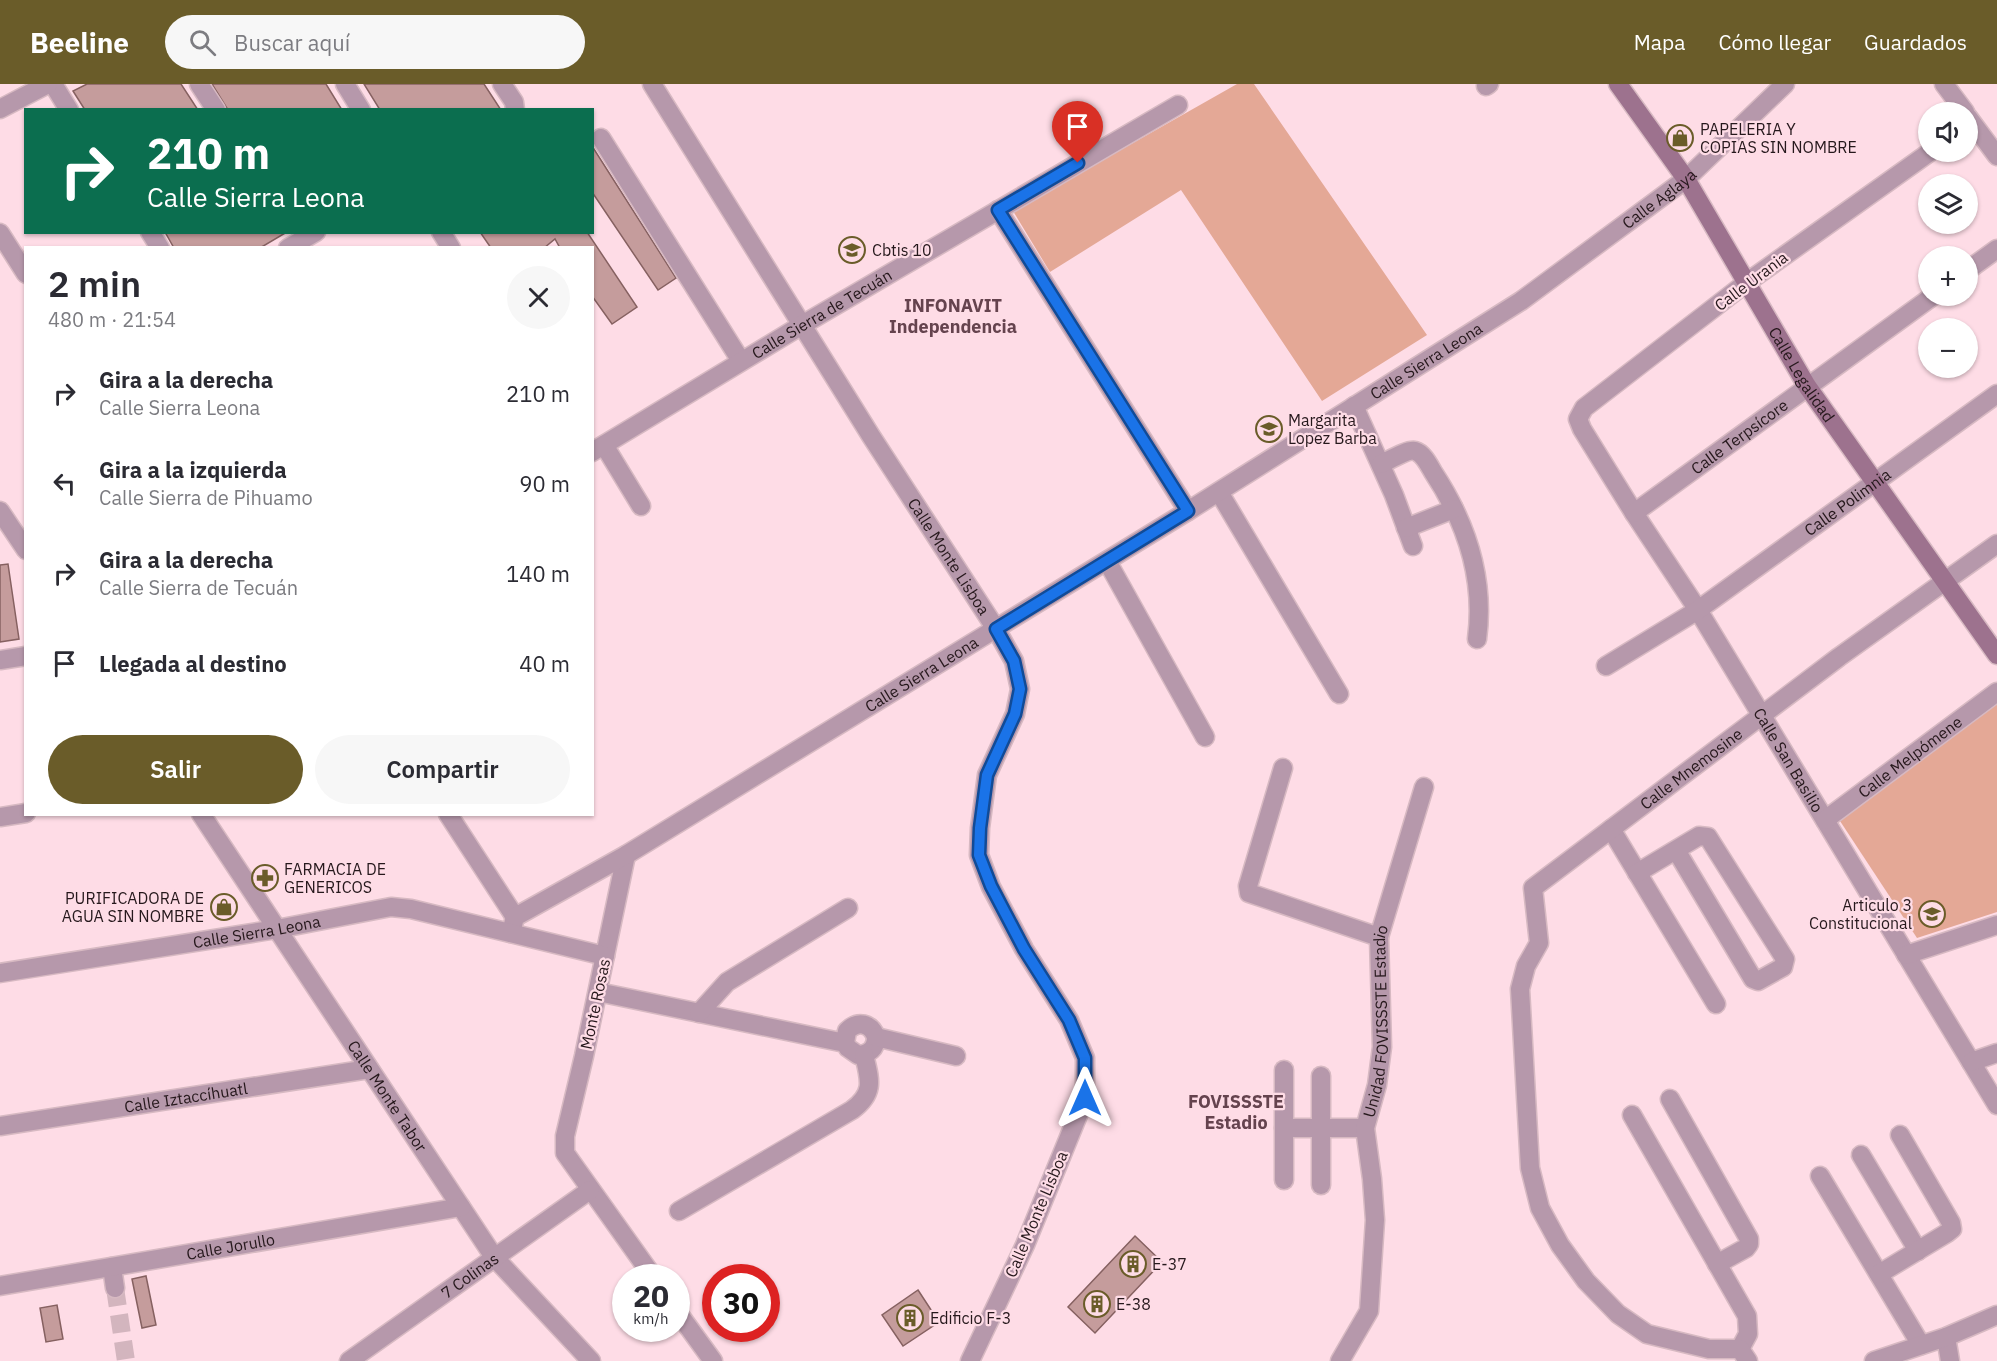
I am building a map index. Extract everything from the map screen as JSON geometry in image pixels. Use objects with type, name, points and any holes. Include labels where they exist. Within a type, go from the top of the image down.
[{"type":"street","points":[[0,109],[48,84]]},
{"type":"street","points":[[53,84],[68,108]]},
{"type":"street","points":[[199,84],[215,108]]},
{"type":"street","points":[[345,84],[360,108]]},
{"type":"street","points":[[502,84],[514,102],[515,108]]},
{"type":"street","name":"Calle Monte Lisboa","points":[[652,84],[1014,661],[1020,689],[1015,714],[987,775],[979,855],[991,886],[1024,949],[1069,1020],[1085,1058],[1085,1098],[1025,1245],[970,1361]]},
{"type":"street","name":"Calle Legalidad","points":[[1618,84],[1686,179],[1807,386],[1997,655]]},
{"type":"street","name":"Calle Aglaya","points":[[1521,301],[1686,179],[1785,84]]},
{"type":"street","points":[[1944,84],[1956,102]]},
{"type":"street","name":"Calle Sierra de Tecuán","points":[[598,448],[741,361],[1178,105]]},
{"type":"street","points":[[1978,132],[1997,156]]},
{"type":"street","points":[[601,138],[741,361]]},
{"type":"street","name":"Calle Urania","points":[[1578,419],[1584,408],[1746,284],[1918,161]]},
{"type":"street","points":[[998,210],[1188,511]]},
{"type":"street","points":[[0,233],[24,271]]},
{"type":"street","points":[[1978,263],[1997,249]]},
{"type":"street","name":"Calle Sierra Leona","points":[[513,925],[1219,492],[1521,301]]},
{"type":"street","name":"Calle Terpsícore","points":[[1634,513],[1919,306]]},
{"type":"street","name":"Calle Polimnia","points":[[1606,666],[1698,610],[1997,394]]},
{"type":"street","points":[[1354,406],[1381,464],[1413,546]]},
{"type":"street","name":"Calle San Basilio","points":[[1578,419],[1634,513],[1698,610],[1997,1105]]},
{"type":"street","points":[[598,448],[641,506]]},
{"type":"street","points":[[1381,464],[1411,451],[1417,451],[1440,482],[1472,552],[1477,573],[1480,610],[1477,639]]},
{"type":"street","points":[[1219,492],[1339,694]]},
{"type":"street","points":[[1406,528],[1454,509]]},
{"type":"street","points":[[0,511],[24,547]]},
{"type":"street","name":"Calle Mnemosine","points":[[1744,1355],[1647,1334],[1618,1314],[1586,1281],[1560,1245],[1540,1208],[1530,1168],[1520,989],[1526,966],[1539,943],[1533,888],[1839,657],[1997,544]]},
{"type":"street","points":[[1107,561],[1205,737]]},
{"type":"street","points":[[0,660],[24,656]]},
{"type":"street","name":"Calle Melpómene","points":[[1825,820],[1997,692]]},
{"type":"street","points":[[1283,768],[1248,886],[1249,893],[1379,937]]},
{"type":"street","name":"Unidad FOVISSSTE Estadio","points":[[1340,1361],[1369,1311],[1375,1220],[1365,1128],[1377,1085],[1382,1047],[1379,937],[1424,788]]},
{"type":"street","points":[[0,817],[24,813]]},
{"type":"street","name":"Calle Monte Tabor","points":[[202,816],[494,1257],[591,1361]]},
{"type":"street","points":[[449,816],[513,925]]},
{"type":"street","points":[[1611,829],[1716,1004]]},
{"type":"street","points":[[1637,873],[1699,836],[1708,837],[1785,959],[1783,967],[1758,981],[1753,980],[1676,850]]},
{"type":"street","name":"Monte Rosas","points":[[590,1190],[565,1153],[565,1136],[626,855]]},
{"type":"street","name":"Calle Sierra Leona","points":[[0,973],[277,929],[391,907],[513,925],[605,956]]},
{"type":"street","points":[[699,1013],[727,982],[848,908]]},
{"type":"street","points":[[1906,955],[1997,925]]},
{"type":"street","points":[[598,992],[845,1043],[852,1053],[864,1055],[873,1048],[876,1037]]},
{"type":"street","points":[[845,1043],[847,1031],[858,1024],[864,1024],[870,1027],[876,1037],[956,1056]]},
{"type":"street","points":[[1971,1062],[1997,1053]]},
{"type":"street","points":[[679,1211],[861,1103],[868,1093],[870,1082],[864,1055]]},
{"type":"street","name":"Calle Iztaccíhuatl","points":[[0,1126],[369,1069]]},
{"type":"street","points":[[1284,1070],[1284,1180]]},
{"type":"street","points":[[1321,1076],[1321,1185]]},
{"type":"street","points":[[1670,1099],[1749,1239],[1746,1248],[1718,1264]]},
{"type":"street","points":[[1632,1115],[1749,1321],[1744,1355]]},
{"type":"street","points":[[1284,1128],[1365,1128]]},
{"type":"street","points":[[1879,1274],[1952,1229],[1951,1223],[1900,1135]]},
{"type":"street","points":[[1861,1155],[1918,1251]]},
{"type":"street","points":[[1820,1176],[1921,1345]]},
{"type":"street","points":[[590,1190],[644,1264]]},
{"type":"street","name":"7 Colinas","points":[[349,1361],[590,1190]]},
{"type":"street","name":"Calle Jorullo","points":[[0,1286],[461,1207]]},
{"type":"street","points":[[112,1267],[115,1288]]},
{"type":"street","points":[[1874,1361],[1946,1337],[1997,1315]]},
{"type":"street","points":[[690,1329],[713,1361]]},
{"type":"street","points":[[1946,1337],[1950,1361]]},
{"type":"shaded area","points":[[1237,84],[1254,84],[1427,335],[1322,401],[1181,190],[1050,272],[1013,211]]},
{"type":"shaded area","points":[[1997,700],[1997,912],[1917,938],[1840,821]]},
{"type":"building","points":[[87,84],[181,84],[197,108],[84,108],[73,91]]},
{"type":"building","points":[[212,84],[326,84],[341,108],[227,108]]},
{"type":"building","points":[[364,84],[484,84],[500,108],[379,108]]},
{"type":"building","points":[[594,149],[676,278],[658,290],[594,195]]},
{"type":"building","points":[[166,234],[284,234],[263,246],[173,246]]},
{"type":"building","points":[[481,234],[588,234],[637,307],[612,324],[594,299],[594,246],[559,246],[555,239],[546,246],[490,246]]},
{"type":"building","points":[[8,564],[19,639],[0,642],[0,565]]},
{"type":"building","points":[[1135,1236],[1162,1262],[1095,1333],[1068,1307]]},
{"type":"building","points":[[146,1276],[156,1325],[142,1328],[132,1279]]},
{"type":"building","name":"Edificio F-3","points":[[918,1290],[939,1322],[903,1346],[882,1315]]},
{"type":"building","points":[[57,1305],[63,1339],[46,1342],[40,1308]]},
{"type":"tunnel","points":[[115,1288],[126,1361]]},
{"type":"place","name":"PAPELERIA Y COPIAS SIN NOMBRE","points":[[1680,138]]},
{"type":"place","name":"Cbtis 10","points":[[852,250]]},
{"type":"place","name":"Margarita Lopez Barba","points":[[1269,429]]},
{"type":"place","name":"FARMACIA DE GENERICOS","points":[[265,878]]},
{"type":"place","name":"PURIFICADORA DE AGUA SIN NOMBRE","points":[[224,907]]},
{"type":"place","name":"Articulo 3 Constitucional","points":[[1932,914]]},
{"type":"place","name":"E-37","points":[[1133,1264]]},
{"type":"place","name":"E-38","points":[[1097,1304]]},
{"type":"place","name":"Edificio F-3","points":[[910,1318]]},
{"type":"district","name":"INFONAVIT Independencia","points":[[953,315]]},
{"type":"district","name":"FOVISSSTE Estadio","points":[[1236,1111]]},
{"type":"route","points":[[1078,163],[998,210],[1188,511],[996,629],[1014,661],[1020,689],[1015,714],[987,775],[979,855],[991,886],[1024,949],[1069,1020],[1085,1058],[1085,1098]]}]
